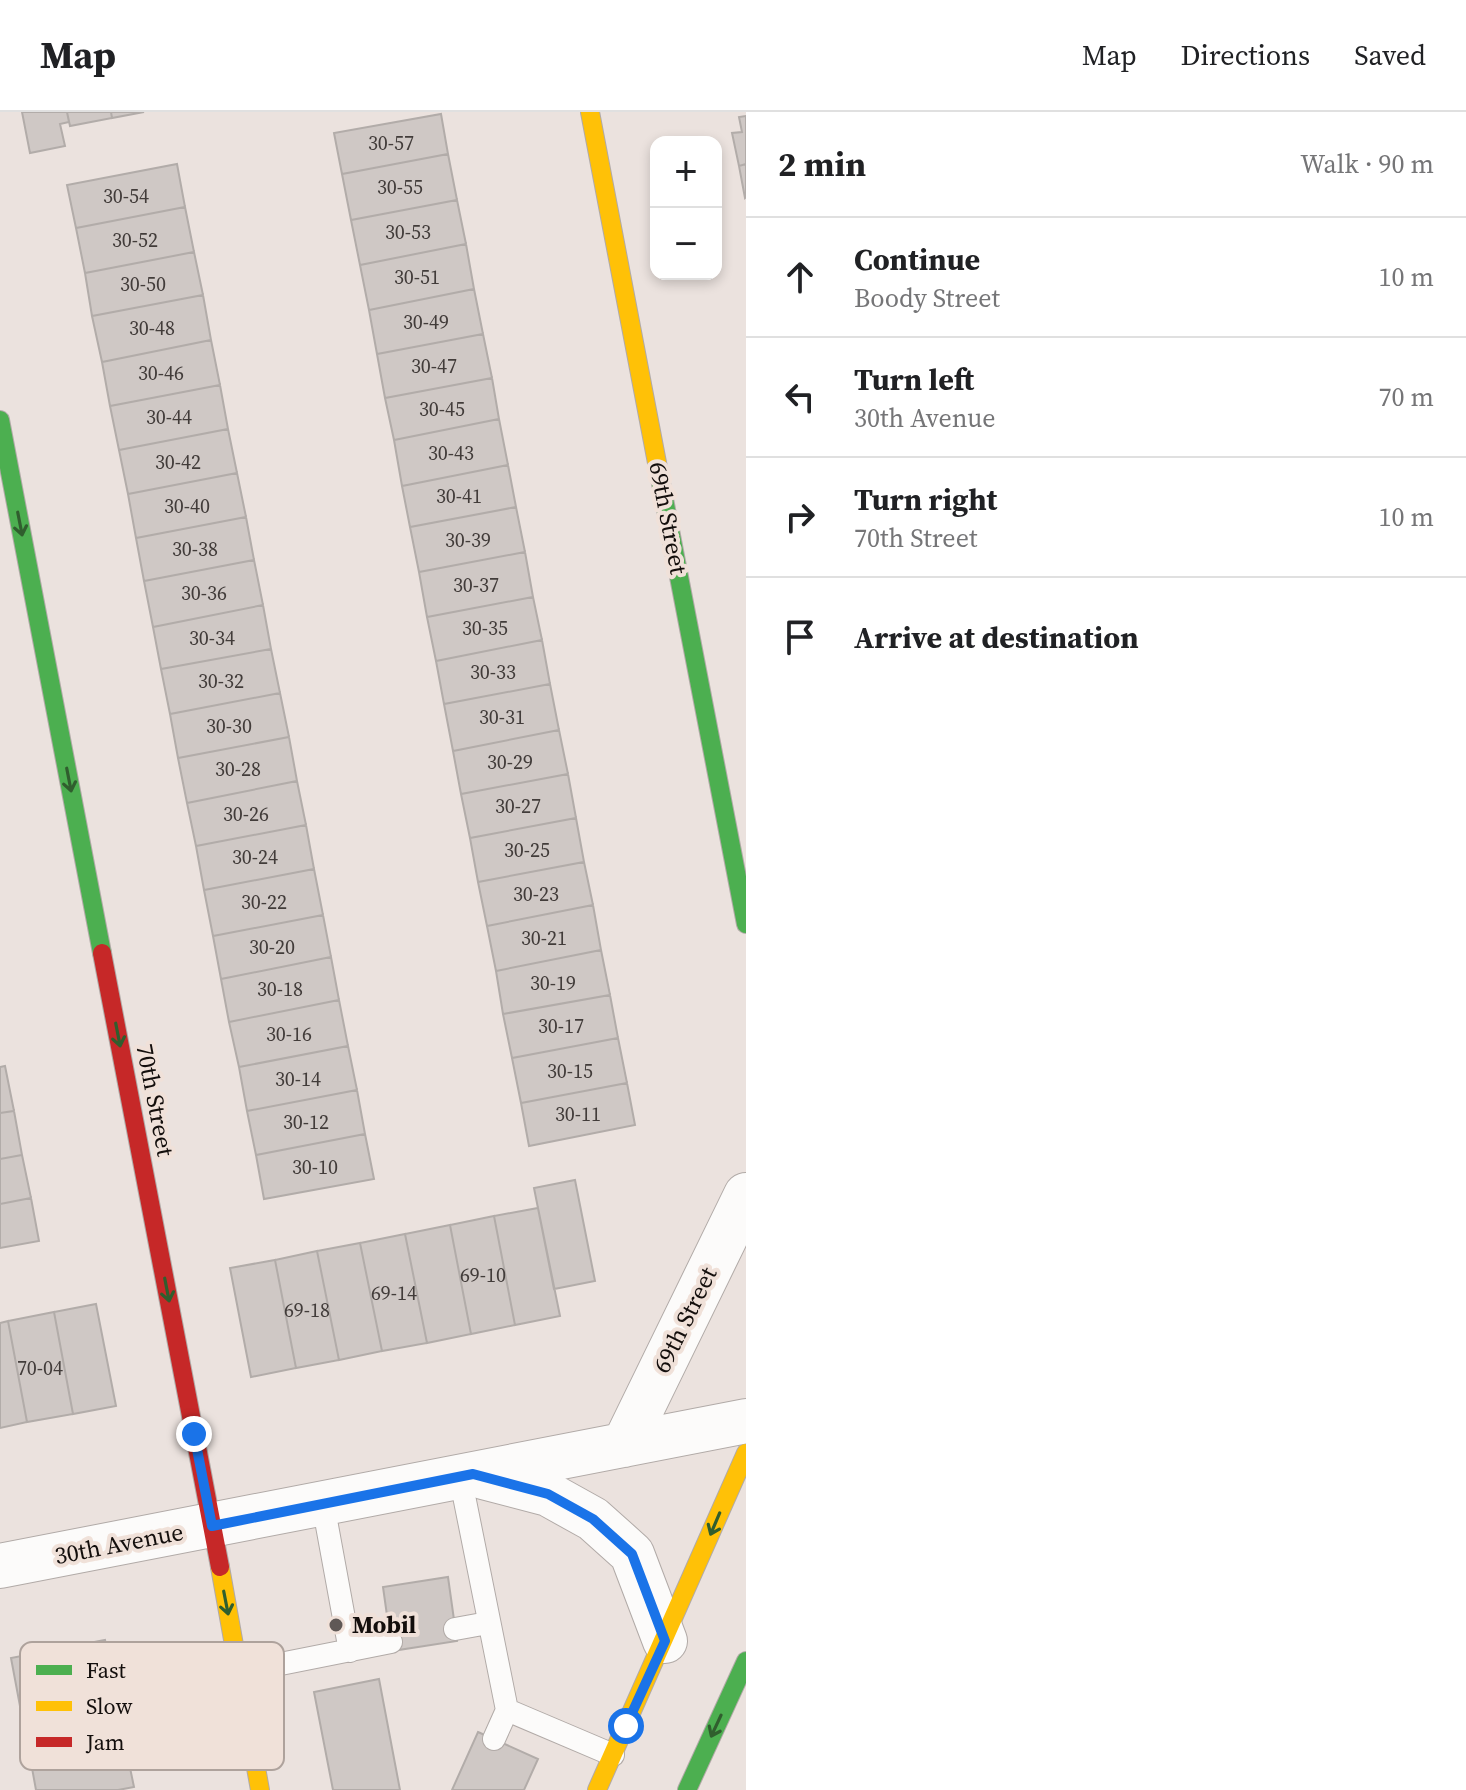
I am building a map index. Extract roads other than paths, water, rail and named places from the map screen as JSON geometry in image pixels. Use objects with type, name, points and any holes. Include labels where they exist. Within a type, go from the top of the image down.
[{"type":"main road","name":"69th Street","points":[[590,112],[746,924]]},
{"type":"main road","name":"70th Street","points":[[0,420],[234,1642]]},
{"type":"main road","points":[[597,1790],[746,1453]]},
{"type":"main road","points":[[687,1790],[746,1661]]},
{"type":"main road","name":"70th Street","points":[[257,1770],[260,1790]]},
{"type":"street","name":"69th Street","points":[[624,1445],[746,1195]]},
{"type":"street","name":"30th Avenue","points":[[0,1566],[746,1421]]},
{"type":"street","name":"30th Avenue","points":[[467,1475],[548,1494],[593,1519],[632,1554],[665,1641]]},
{"type":"lane","points":[[467,1475],[488,1623],[507,1710],[494,1739]]},
{"type":"lane","points":[[323,1504],[350,1651]]},
{"type":"lane","points":[[455,1629],[488,1623]]},
{"type":"lane","points":[[284,1664],[391,1642]]},
{"type":"lane","points":[[507,1710],[613,1755]]},
{"type":"place","name":"Mobil","points":[[336,1625]]}]
